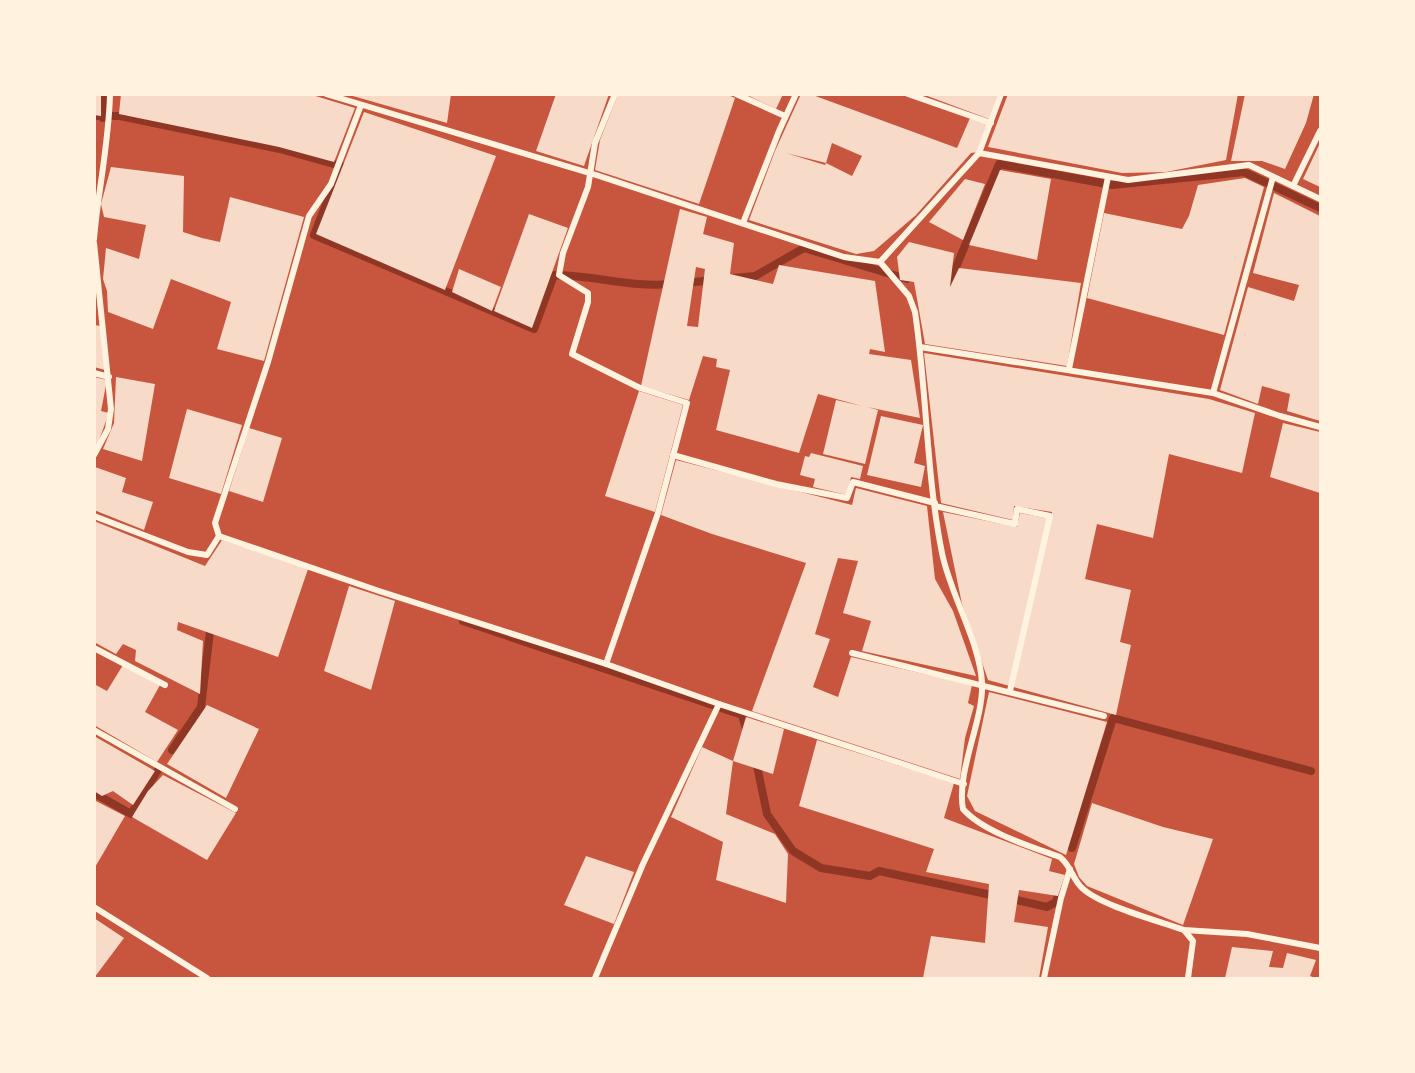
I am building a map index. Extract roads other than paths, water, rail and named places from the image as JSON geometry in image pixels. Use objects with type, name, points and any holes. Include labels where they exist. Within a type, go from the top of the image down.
[{"type":"street","points":[[94,455],[108,429],[111,409],[94,241],[96,195],[110,118],[110,94]]},
{"type":"street","points":[[326,94],[590,173],[844,257],[880,262],[909,296],[915,312],[920,347],[928,457],[942,554],[978,661],[982,684],[964,784],[963,809],[971,818],[1060,857],[1070,868],[1082,889],[1103,901],[1184,930],[1247,934],[1320,948]]},
{"type":"street","points":[[606,664],[658,513],[687,403],[640,388],[572,354],[588,302],[588,293],[559,275],[563,253],[588,187],[596,143],[615,94]]},
{"type":"street","points":[[736,94],[786,116]]},
{"type":"street","points":[[743,223],[796,94]]},
{"type":"street","points":[[908,94],[991,123]]},
{"type":"street","points":[[880,262],[979,153],[1001,94]]},
{"type":"street","points":[[94,516],[188,552],[207,555],[219,536],[215,523],[267,362],[309,216],[331,183],[361,105]]},
{"type":"street","points":[[1293,186],[1320,130]]},
{"type":"street","points":[[979,153],[1128,180],[1249,165],[1320,199]]},
{"type":"street","points":[[1069,369],[1108,177]]},
{"type":"street","points":[[1213,393],[1273,177]]},
{"type":"street","points":[[920,347],[1213,393],[1320,427]]},
{"type":"street","points":[[94,373],[109,377]]},
{"type":"street","points":[[673,455],[776,484],[847,498],[853,482],[1015,524],[1017,509],[1050,516],[1010,691]]},
{"type":"street","points":[[219,536],[964,784]]},
{"type":"street","points":[[94,648],[165,685]]},
{"type":"street","points":[[852,653],[1104,716]]},
{"type":"street","points":[[595,978],[643,864],[719,704]]},
{"type":"street","points":[[94,730],[235,809]]},
{"type":"street","points":[[1044,978],[1061,898],[1070,868]]},
{"type":"street","points":[[94,907],[207,978]]},
{"type":"street","points":[[1184,930],[1193,940],[1188,978]]},
{"type":"waterway","points":[[103,94],[103,118]]},
{"type":"waterway","points":[[94,116],[120,116],[280,149],[341,166],[314,235],[534,329],[554,275],[642,284],[671,284]]},
{"type":"waterway","points":[[943,283],[949,284],[999,164],[1112,185],[1244,172],[1320,208]]},
{"type":"waterway","points":[[734,278],[755,276],[804,248],[907,279]]},
{"type":"waterway","points":[[686,283],[713,280]]},
{"type":"waterway","points":[[463,621],[742,715],[747,732]]},
{"type":"waterway","points":[[172,750],[201,707],[211,623]]},
{"type":"waterway","points":[[1072,848],[1113,718],[1311,771]]},
{"type":"waterway","points":[[756,761],[767,814],[793,851],[821,868],[870,876],[879,871],[996,896]]},
{"type":"waterway","points":[[94,793],[131,814],[158,770]]},
{"type":"waterway","points":[[1008,898],[1047,907],[1056,902],[1060,887]]}]
